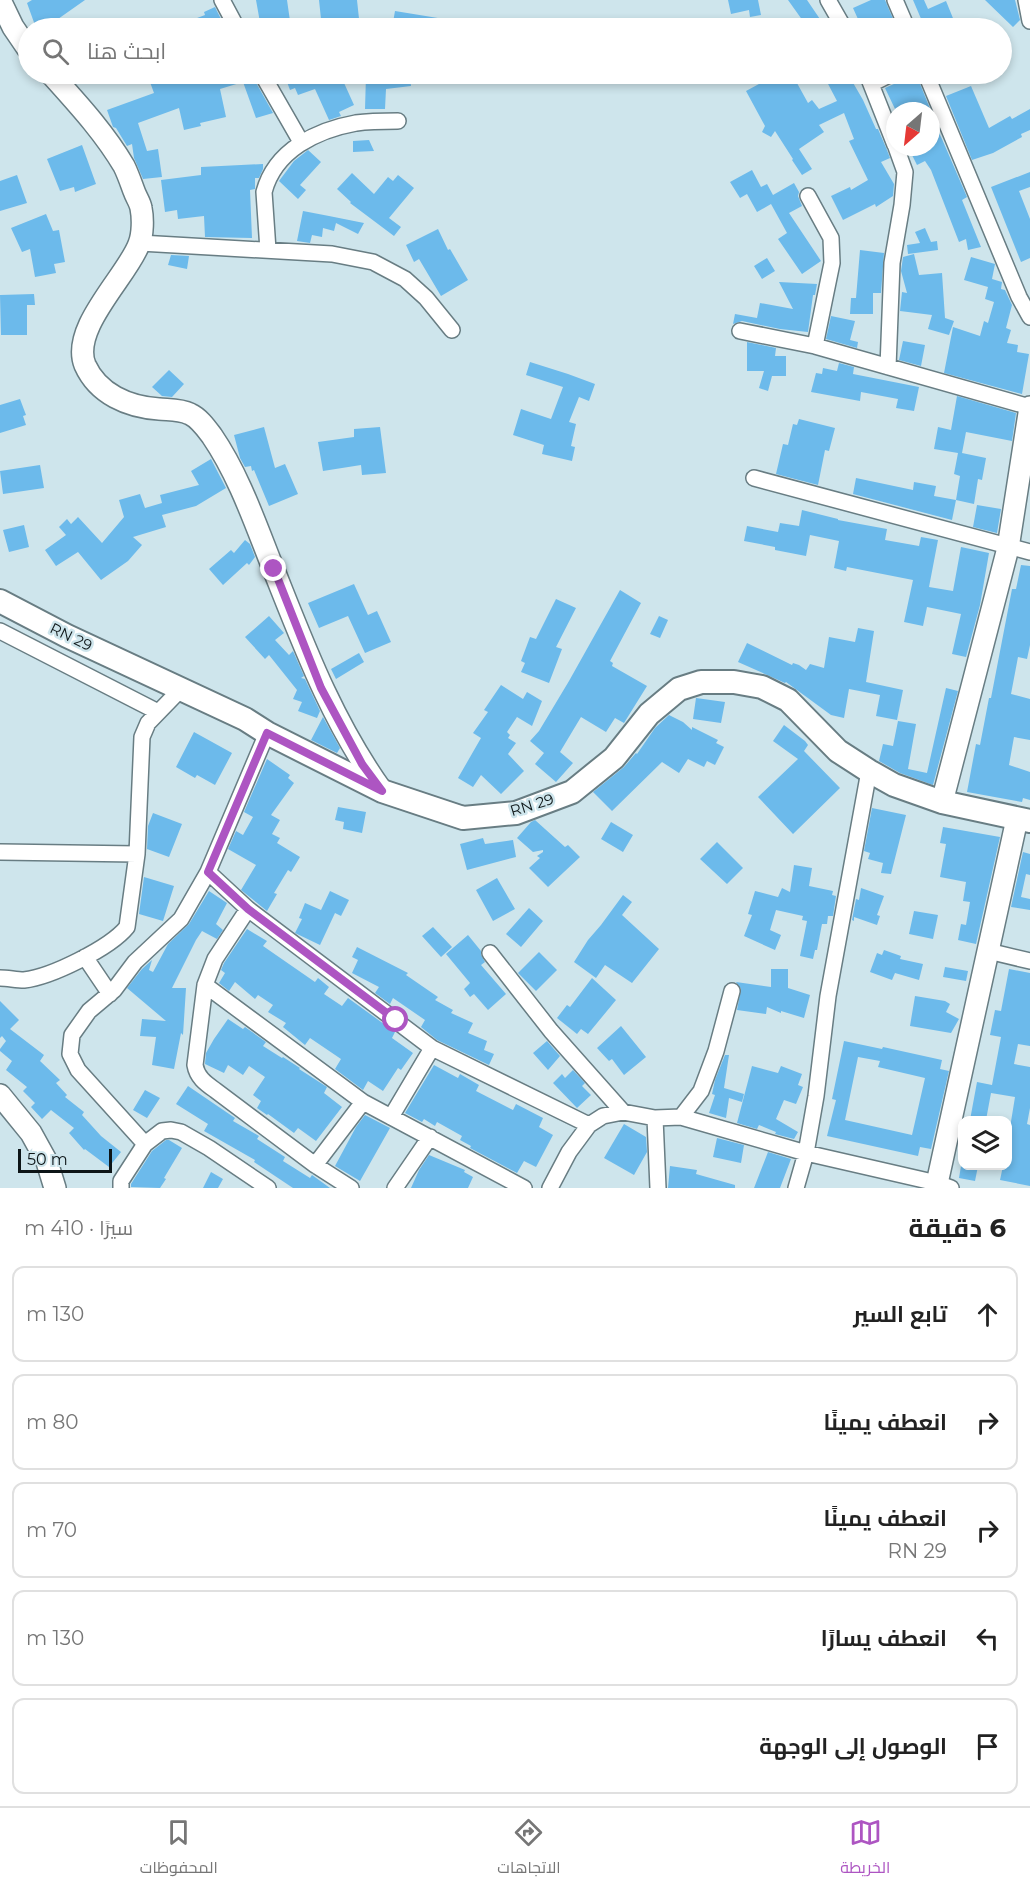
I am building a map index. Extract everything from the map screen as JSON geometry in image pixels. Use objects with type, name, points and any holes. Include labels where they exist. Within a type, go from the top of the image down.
[{"type":"main road","points":[[1,4],[18,35]]},
{"type":"main road","points":[[60,84],[96,125],[125,167],[141,208],[140,243],[98,307],[84,341],[84,362],[91,377],[102,390],[125,403],[155,409],[180,410],[192,414],[213,437],[252,514],[321,688],[362,764],[382,791]]},
{"type":"main road","points":[[942,802],[1008,548],[1030,407]]},
{"type":"main road","name":"RN 29","points":[[0,601],[67,636],[245,719],[267,733],[382,791],[463,818],[516,813],[572,792],[614,758],[649,714],[679,689],[701,682],[734,682],[762,687],[788,700],[838,752],[894,785],[942,802],[1024,820]]},
{"type":"main road","points":[[941,1186],[988,951],[1024,820]]},
{"type":"main road","points":[[0,1095],[31,1133],[47,1162],[55,1188]]},
{"type":"street","points":[[222,0],[232,18]]},
{"type":"street","points":[[828,0],[838,18]]},
{"type":"street","points":[[896,0],[903,18]]},
{"type":"street","points":[[1026,0],[1030,21]]},
{"type":"street","points":[[268,84],[301,142]]},
{"type":"street","points":[[871,84],[886,123]]},
{"type":"street","points":[[930,84],[1019,297],[1030,317]]},
{"type":"street","points":[[268,250],[264,192],[274,168],[286,153],[301,142],[356,123],[398,121]]},
{"type":"street","points":[[888,367],[892,262],[905,172],[899,156]]},
{"type":"street","points":[[808,196],[831,238],[832,263],[815,346]]},
{"type":"street","points":[[140,243],[332,254],[373,262],[405,279],[426,297],[452,330]]},
{"type":"street","points":[[740,331],[815,346],[1030,407]]},
{"type":"street","points":[[754,478],[1008,548],[1030,552]]},
{"type":"street","points":[[0,631],[158,712]]},
{"type":"street","points":[[0,978],[23,980],[46,975],[105,946],[122,934],[127,927],[130,919],[137,854],[142,737],[148,723],[181,689]]},
{"type":"street","points":[[145,1144],[78,1070],[70,1054],[72,1035],[89,1011],[110,994],[135,962],[181,919],[208,872],[267,733]]},
{"type":"street","points":[[796,1188],[806,1153],[816,1095],[828,996],[868,771]]},
{"type":"street","points":[[0,852],[137,854]]},
{"type":"street","points":[[208,872],[248,909],[432,1048],[589,1125]]},
{"type":"street","points":[[248,909],[215,959],[205,985],[196,1072],[214,1090],[315,1165],[351,1188]]},
{"type":"street","points":[[988,951],[1030,961]]},
{"type":"street","points":[[490,953],[551,1031],[624,1112]]},
{"type":"street","points":[[85,957],[110,994]]},
{"type":"street","points":[[205,985],[363,1102],[524,1188]]},
{"type":"street","points":[[681,1117],[701,1091],[716,1051],[732,991]]},
{"type":"street","points":[[391,1117],[432,1048]]},
{"type":"street","points":[[315,1165],[363,1102]]},
{"type":"street","points":[[550,1188],[569,1152],[589,1125],[603,1116],[624,1112],[655,1118],[681,1117],[806,1153],[941,1186]]},
{"type":"street","points":[[655,1118],[658,1188]]},
{"type":"street","points":[[121,1188],[121,1180],[145,1144],[162,1131],[171,1130],[182,1132],[209,1148],[268,1188]]},
{"type":"street","points":[[395,1188],[430,1137]]},
{"type":"building","points":[[32,0],[85,0],[59,18],[32,18],[27,3]]},
{"type":"building","points":[[256,0],[287,0],[290,18],[259,18]]},
{"type":"building","points":[[319,0],[357,0],[359,18],[321,18]]},
{"type":"building","points":[[728,0],[758,0],[761,15],[750,17],[749,10],[731,14]]},
{"type":"building","points":[[788,0],[807,0],[819,18],[801,18]]},
{"type":"building","points":[[871,0],[885,0],[893,18],[858,18],[853,8]]},
{"type":"building","points":[[913,0],[924,0],[928,9],[946,1],[953,18],[921,18]]},
{"type":"building","points":[[985,0],[1015,0],[1020,20],[1013,27],[1012,18],[1004,18]]},
{"type":"building","points":[[215,7],[220,18],[197,18],[205,15],[204,12]]},
{"type":"building","points":[[395,11],[438,18],[394,18]]},
{"type":"building","points":[[151,84],[236,84],[220,89],[226,117],[200,123],[201,126],[184,130],[179,108],[138,123],[147,151],[158,149],[162,177],[143,179],[134,158],[132,144],[127,146],[116,128],[113,127],[107,110],[154,93]]},
{"type":"building","points":[[244,84],[257,84],[273,113],[256,118]]},
{"type":"building","points":[[288,84],[345,84],[354,105],[339,112],[341,116],[329,120],[315,89],[298,95],[295,88],[290,90]]},
{"type":"building","points":[[366,84],[411,84],[411,86],[386,89],[385,109],[365,109]]},
{"type":"building","points":[[759,84],[798,84],[808,103],[812,100],[819,109],[837,101],[828,84],[854,84],[878,129],[886,148],[886,156],[890,158],[881,162],[894,184],[893,196],[876,207],[875,204],[843,220],[831,196],[850,187],[851,190],[868,180],[849,141],[854,139],[844,113],[819,125],[824,132],[799,149],[812,169],[802,175],[775,131],[771,137],[762,132],[765,126],[746,91]]},
{"type":"building","points":[[894,84],[920,84],[927,102],[892,102],[885,88]]},
{"type":"building","points":[[971,86],[989,128],[1010,116],[1012,119],[1030,109],[1030,130],[993,153],[972,160],[946,96]]},
{"type":"building","points":[[940,135],[967,197],[962,200],[981,247],[968,250],[966,239],[959,242],[931,170],[925,161],[917,165],[912,156],[940,156]]},
{"type":"building","points":[[369,140],[374,151],[353,152],[353,141]]},
{"type":"building","points":[[82,145],[96,184],[75,192],[74,187],[60,191],[47,159]]},
{"type":"building","points":[[308,150],[321,162],[300,185],[306,190],[298,199],[279,181],[294,161]]},
{"type":"building","points":[[263,164],[259,178],[255,178],[255,189],[250,190],[252,238],[205,237],[204,216],[178,219],[177,210],[165,212],[161,180],[201,175],[201,167]]},
{"type":"building","points":[[752,170],[761,187],[767,184],[773,195],[794,183],[799,192],[798,196],[802,206],[789,213],[821,261],[802,274],[778,239],[787,233],[771,204],[757,212],[747,194],[740,198],[730,182]]},
{"type":"building","points":[[1030,172],[1030,187],[1019,191],[1030,219],[1030,258],[1021,262],[991,187]]},
{"type":"building","points":[[352,173],[374,194],[388,177],[393,181],[398,175],[414,188],[389,218],[401,227],[394,236],[350,203],[337,189]]},
{"type":"building","points":[[17,175],[27,203],[0,211],[0,181]]},
{"type":"building","points":[[303,211],[364,223],[358,234],[336,223],[334,231],[323,228],[322,237],[312,235],[310,243],[297,241]]},
{"type":"building","points":[[46,214],[53,231],[59,230],[65,262],[54,264],[56,273],[35,277],[30,249],[22,252],[11,228]]},
{"type":"building","points":[[925,228],[931,242],[937,241],[938,250],[908,254],[907,245],[920,243],[915,232]]},
{"type":"building","points":[[438,229],[448,250],[450,249],[468,280],[441,296],[419,259],[414,262],[406,245]]},
{"type":"building","points":[[860,250],[884,253],[881,293],[873,293],[873,314],[850,314],[851,298],[856,298]]},
{"type":"building","points":[[914,254],[919,275],[942,273],[945,318],[954,321],[949,335],[928,329],[932,315],[900,311],[902,292],[907,293],[901,271],[903,257]]},
{"type":"building","points":[[171,255],[189,256],[187,269],[168,265]]},
{"type":"building","points":[[971,257],[995,264],[992,279],[1002,282],[1001,289],[1005,290],[1012,305],[1006,328],[1011,330],[1007,343],[1018,345],[1017,352],[1029,354],[1022,394],[944,373],[953,327],[980,336],[984,321],[988,323],[994,302],[985,299],[988,287],[964,280]]},
{"type":"building","points":[[767,258],[775,271],[762,279],[754,266]]},
{"type":"building","points":[[779,282],[817,284],[815,295],[813,295],[808,332],[742,321],[733,324],[735,314],[757,318],[760,303],[793,309]]},
{"type":"building","points":[[34,294],[35,305],[27,305],[27,335],[1,335],[0,295]]},
{"type":"building","points":[[831,316],[855,321],[850,340],[858,342],[857,348],[826,339]]},
{"type":"building","points":[[903,341],[925,345],[921,366],[899,360]]},
{"type":"building","points":[[747,342],[776,348],[775,356],[786,356],[786,376],[772,376],[768,391],[759,388],[764,371],[747,371]]},
{"type":"building","points":[[530,362],[595,384],[589,401],[579,397],[569,422],[576,424],[571,446],[575,447],[572,461],[542,454],[544,445],[513,435],[521,409],[551,419],[563,387],[526,375]]},
{"type":"building","points":[[839,363],[854,367],[853,374],[919,387],[914,411],[896,408],[898,399],[861,392],[860,401],[811,392],[816,373],[822,374],[823,368],[837,371]]},
{"type":"building","points":[[169,370],[184,384],[172,397],[162,396],[152,387]]},
{"type":"building","points":[[957,396],[1016,413],[1012,441],[966,432],[962,453],[986,458],[982,480],[978,479],[974,504],[956,500],[960,476],[954,474],[958,453],[934,449],[938,427],[951,430]]},
{"type":"building","points":[[20,399],[26,415],[23,416],[26,425],[0,433],[0,405]]},
{"type":"building","points":[[799,419],[835,428],[829,451],[825,450],[818,485],[776,474],[783,444],[788,445],[793,424],[797,425]]},
{"type":"building","points":[[264,427],[275,468],[285,464],[298,494],[269,506],[254,470],[252,471],[251,466],[245,467],[240,458],[234,435]]},
{"type":"building","points":[[380,427],[386,473],[362,475],[361,465],[323,471],[318,442],[354,437],[354,429]]},
{"type":"building","points":[[211,459],[226,488],[196,506],[162,515],[166,527],[133,537],[142,545],[128,561],[101,580],[78,552],[56,566],[45,550],[66,535],[59,527],[67,519],[71,524],[78,517],[102,543],[124,517],[119,500],[140,494],[145,508],[162,503],[160,495],[199,485],[191,471]]},
{"type":"building","points":[[40,465],[44,488],[3,494],[0,471]]},
{"type":"building","points":[[856,478],[913,490],[914,482],[936,486],[934,496],[956,500],[952,520],[853,494]]},
{"type":"building","points":[[977,505],[1001,509],[997,533],[973,527]]},
{"type":"building","points":[[802,510],[838,520],[887,529],[885,540],[919,546],[921,537],[938,540],[929,587],[953,591],[961,547],[989,553],[980,605],[966,657],[952,654],[961,614],[927,607],[923,626],[904,622],[913,580],[847,567],[846,571],[834,568],[839,541],[810,535],[806,556],[744,541],[747,526],[778,532],[780,523],[799,526]]},
{"type":"building","points":[[24,525],[29,547],[9,552],[3,530]]},
{"type":"building","points":[[245,540],[250,544],[255,557],[249,565],[247,563],[223,585],[209,569],[231,550],[234,553]]},
{"type":"building","points":[[1021,565],[1030,566],[1030,645],[1027,659],[1018,657],[1011,694],[1030,699],[1030,740],[1014,737],[1009,765],[1030,772],[1030,800],[1023,798],[1022,802],[967,792],[976,744],[980,745],[989,698],[991,698],[1012,589],[1016,589]]},
{"type":"building","points":[[354,584],[368,615],[377,611],[391,642],[365,653],[348,616],[319,628],[308,603]]},
{"type":"building","points":[[620,590],[641,603],[610,661],[613,663],[612,666],[647,686],[624,723],[615,718],[606,732],[581,717],[560,752],[573,763],[556,782],[535,764],[544,753],[530,741],[539,731],[569,681]]},
{"type":"building","points":[[556,599],[576,608],[556,647],[562,649],[549,683],[521,672],[525,663],[521,661],[530,637],[536,639]]},
{"type":"building","points":[[269,616],[284,633],[275,640],[289,655],[293,651],[304,676],[301,678],[305,679],[320,711],[317,718],[298,711],[302,702],[293,699],[297,690],[269,655],[265,659],[245,637]]},
{"type":"building","points":[[659,616],[668,620],[660,638],[650,634]]},
{"type":"building","points":[[858,628],[874,631],[866,682],[903,690],[897,720],[876,716],[880,695],[849,689],[844,718],[831,715],[786,682],[738,662],[747,643],[806,670],[810,664],[824,668],[829,637],[855,642]]},
{"type":"building","points":[[359,653],[364,662],[336,679],[331,669]]},
{"type":"building","points":[[501,685],[523,699],[527,692],[542,701],[532,726],[517,717],[507,732],[510,735],[508,738],[516,743],[508,754],[524,771],[501,794],[481,775],[473,787],[458,778],[481,738],[473,733],[488,712],[484,710]]},
{"type":"building","points":[[946,688],[958,691],[933,785],[900,773],[879,761],[883,744],[893,746],[898,721],[916,724],[908,769],[927,773]]},
{"type":"building","points":[[696,698],[725,702],[721,723],[693,719]]},
{"type":"building","points":[[669,715],[692,730],[692,727],[718,740],[716,743],[724,747],[715,765],[707,761],[704,767],[688,759],[679,773],[662,762],[612,811],[593,792],[637,754],[655,728]]},
{"type":"building","points":[[323,717],[340,748],[337,753],[311,740]]},
{"type":"building","points":[[784,725],[805,741],[808,745],[804,751],[840,788],[793,834],[758,797],[798,759],[773,741]]},
{"type":"building","points":[[194,732],[232,753],[215,785],[197,775],[195,778],[176,767]]},
{"type":"building","points":[[267,759],[290,775],[288,778],[294,783],[271,815],[280,820],[272,834],[280,838],[277,843],[300,857],[291,872],[288,870],[274,893],[277,894],[267,911],[241,890],[256,865],[228,849],[236,831],[243,835],[253,817],[244,812]]},
{"type":"building","points":[[338,807],[366,812],[362,833],[343,829],[344,822],[335,820]]},
{"type":"building","points":[[872,808],[906,815],[891,874],[881,873],[883,863],[868,859],[870,853],[864,851]]},
{"type":"building","points":[[153,813],[182,824],[169,857],[147,849],[148,826]]},
{"type":"building","points":[[535,820],[565,847],[568,845],[580,857],[548,887],[529,868],[540,858],[537,856],[543,850],[533,852],[517,838]]},
{"type":"building","points":[[611,822],[633,835],[623,852],[601,839]]},
{"type":"building","points":[[943,827],[1000,837],[976,944],[958,940],[961,924],[966,925],[970,902],[963,901],[966,882],[940,877],[946,844],[940,843]]},
{"type":"building","points":[[483,838],[485,844],[513,840],[516,857],[467,870],[460,844]]},
{"type":"building","points":[[717,842],[743,868],[727,884],[700,859]]},
{"type":"building","points":[[1023,852],[1030,854],[1030,875],[1026,874],[1021,897],[1030,899],[1030,910],[1011,907]]},
{"type":"building","points":[[794,865],[812,868],[809,886],[833,891],[832,895],[836,896],[833,916],[828,916],[827,924],[822,924],[813,959],[800,956],[807,921],[802,920],[803,916],[776,910],[770,930],[781,935],[775,950],[744,936],[752,915],[748,914],[755,891],[778,897],[782,888],[790,892]]},
{"type":"building","points":[[144,877],[174,886],[163,921],[139,914]]},
{"type":"building","points":[[497,878],[515,909],[493,921],[476,890]]},
{"type":"building","points":[[861,888],[884,896],[877,915],[880,916],[877,925],[854,917],[854,921],[852,920],[856,899],[859,900]]},
{"type":"building","points":[[209,891],[227,903],[216,924],[223,930],[217,939],[202,931],[172,988],[186,988],[183,1035],[181,1033],[174,1069],[152,1065],[156,1037],[140,1036],[142,1019],[166,1021],[127,988],[152,960],[149,970],[153,972],[168,944],[189,924]]},
{"type":"building","points":[[330,891],[349,900],[341,916],[335,913],[320,945],[295,933],[302,919],[299,918],[305,903],[321,910]]},
{"type":"building","points":[[623,895],[632,902],[622,915],[659,949],[632,983],[605,965],[596,978],[574,962]]},
{"type":"building","points":[[529,908],[543,921],[521,947],[506,934]]},
{"type":"building","points":[[914,911],[938,915],[933,939],[909,934]]},
{"type":"building","points":[[433,927],[452,947],[441,957],[422,936]]},
{"type":"building","points":[[247,929],[267,941],[263,946],[315,982],[318,978],[329,987],[324,994],[342,1006],[348,998],[395,1032],[392,1038],[413,1053],[401,1070],[398,1068],[383,1091],[368,1081],[363,1090],[335,1069],[341,1059],[310,1038],[305,1045],[283,1027],[286,1023],[268,1012],[273,1005],[258,995],[255,999],[235,982],[229,991],[219,983],[225,973],[221,970],[224,963]]},
{"type":"building","points":[[468,935],[481,951],[485,962],[481,965],[506,994],[488,1010],[474,994],[470,997],[464,989],[470,983],[446,954]]},
{"type":"building","points":[[357,947],[408,973],[406,975],[438,997],[435,1000],[453,1010],[451,1013],[473,1023],[468,1033],[487,1041],[484,1050],[494,1054],[489,1065],[437,1040],[421,1027],[425,1020],[393,998],[390,1004],[375,993],[379,987],[352,973],[358,960],[352,957]]},
{"type":"building","points":[[884,950],[901,956],[900,959],[923,964],[919,980],[895,973],[892,980],[870,972],[877,953],[882,955]]},
{"type":"building","points":[[539,952],[557,970],[536,991],[518,973]]},
{"type":"building","points":[[945,967],[968,971],[966,981],[943,977]]},
{"type":"building","points":[[771,969],[788,969],[788,988],[810,995],[804,1018],[767,1007],[766,1014],[737,1010],[741,989],[736,982],[771,987]]},
{"type":"building","points":[[1009,969],[1030,973],[1030,1046],[1018,1044],[1014,1064],[1030,1067],[1030,1108],[1027,1124],[1030,1125],[1030,1186],[1000,1180],[1002,1170],[1012,1170],[1012,1116],[1015,1097],[991,1093],[987,1116],[971,1116],[977,1082],[992,1085],[1001,1037],[990,1035],[995,1010],[1001,1011]]},
{"type":"building","points":[[592,978],[616,1000],[588,1034],[581,1029],[577,1034],[557,1018],[567,1005],[570,1007]]},
{"type":"building","points":[[915,996],[945,1001],[950,1004],[946,1012],[959,1019],[951,1033],[910,1026]]},
{"type":"building","points":[[0,1001],[19,1020],[10,1029],[44,1055],[40,1061],[60,1080],[56,1083],[67,1095],[65,1097],[84,1112],[82,1115],[101,1136],[121,1152],[109,1167],[84,1150],[69,1133],[74,1128],[51,1110],[42,1119],[31,1107],[35,1103],[23,1091],[27,1087],[6,1070],[12,1061],[0,1051],[6,1041],[2,1036],[0,1038]]},
{"type":"building","points":[[228,1019],[243,1029],[245,1027],[266,1042],[263,1046],[327,1087],[324,1093],[342,1107],[316,1141],[298,1128],[294,1133],[257,1108],[261,1101],[253,1095],[265,1077],[249,1066],[243,1075],[228,1065],[224,1073],[205,1064],[206,1053]]},
{"type":"building","points":[[621,1026],[646,1057],[624,1075],[612,1059],[609,1061],[597,1048]]},
{"type":"building","points":[[547,1041],[560,1056],[548,1070],[533,1053]]},
{"type":"building","points":[[844,1041],[942,1060],[940,1069],[949,1071],[931,1149],[920,1147],[918,1156],[827,1136],[836,1100],[832,1099]],"holes":[[[858,1057],[880,1061],[878,1067],[925,1078],[912,1135],[845,1120]]]},
{"type":"building","points":[[725,1055],[729,1055],[724,1088],[744,1094],[742,1102],[729,1098],[726,1118],[709,1113],[715,1095],[712,1094],[715,1080]]},
{"type":"building","points":[[434,1065],[458,1078],[460,1074],[479,1085],[476,1091],[513,1110],[516,1104],[543,1118],[539,1127],[553,1135],[536,1167],[524,1161],[517,1173],[470,1148],[471,1146],[460,1140],[462,1136],[437,1122],[435,1126],[424,1119],[422,1122],[405,1113]]},
{"type":"building","points":[[752,1066],[778,1073],[781,1066],[802,1074],[798,1085],[803,1087],[796,1104],[784,1100],[776,1119],[798,1132],[794,1139],[775,1134],[776,1132],[759,1125],[757,1129],[737,1123]]},
{"type":"building","points":[[573,1070],[585,1083],[582,1086],[591,1095],[577,1108],[553,1083],[562,1074],[565,1078]]},
{"type":"building","points":[[188,1086],[235,1118],[233,1121],[259,1136],[257,1139],[285,1157],[283,1161],[310,1178],[312,1175],[330,1188],[293,1188],[254,1162],[255,1160],[204,1131],[208,1124],[176,1104]]},
{"type":"building","points":[[145,1090],[160,1098],[147,1118],[133,1110]]},
{"type":"building","points":[[365,1115],[390,1128],[360,1181],[335,1166]]},
{"type":"building","points":[[624,1124],[646,1137],[647,1152],[634,1175],[604,1158]]},
{"type":"building","points":[[717,1138],[744,1145],[741,1163],[713,1157]]},
{"type":"building","points":[[166,1140],[182,1148],[160,1188],[131,1187],[152,1151]]},
{"type":"building","points":[[768,1152],[791,1159],[780,1188],[754,1188]]},
{"type":"building","points":[[429,1155],[465,1170],[464,1172],[473,1177],[468,1188],[411,1188]]},
{"type":"building","points":[[670,1166],[697,1170],[696,1174],[735,1185],[735,1188],[668,1188]]},
{"type":"building","points":[[960,1170],[977,1170],[975,1181],[959,1178]]},
{"type":"building","points":[[211,1172],[223,1179],[218,1188],[203,1188]]},
{"type":"route","points":[[274,569],[321,688],[362,764],[382,791],[267,733],[208,872],[248,909],[396,1020]]}]
